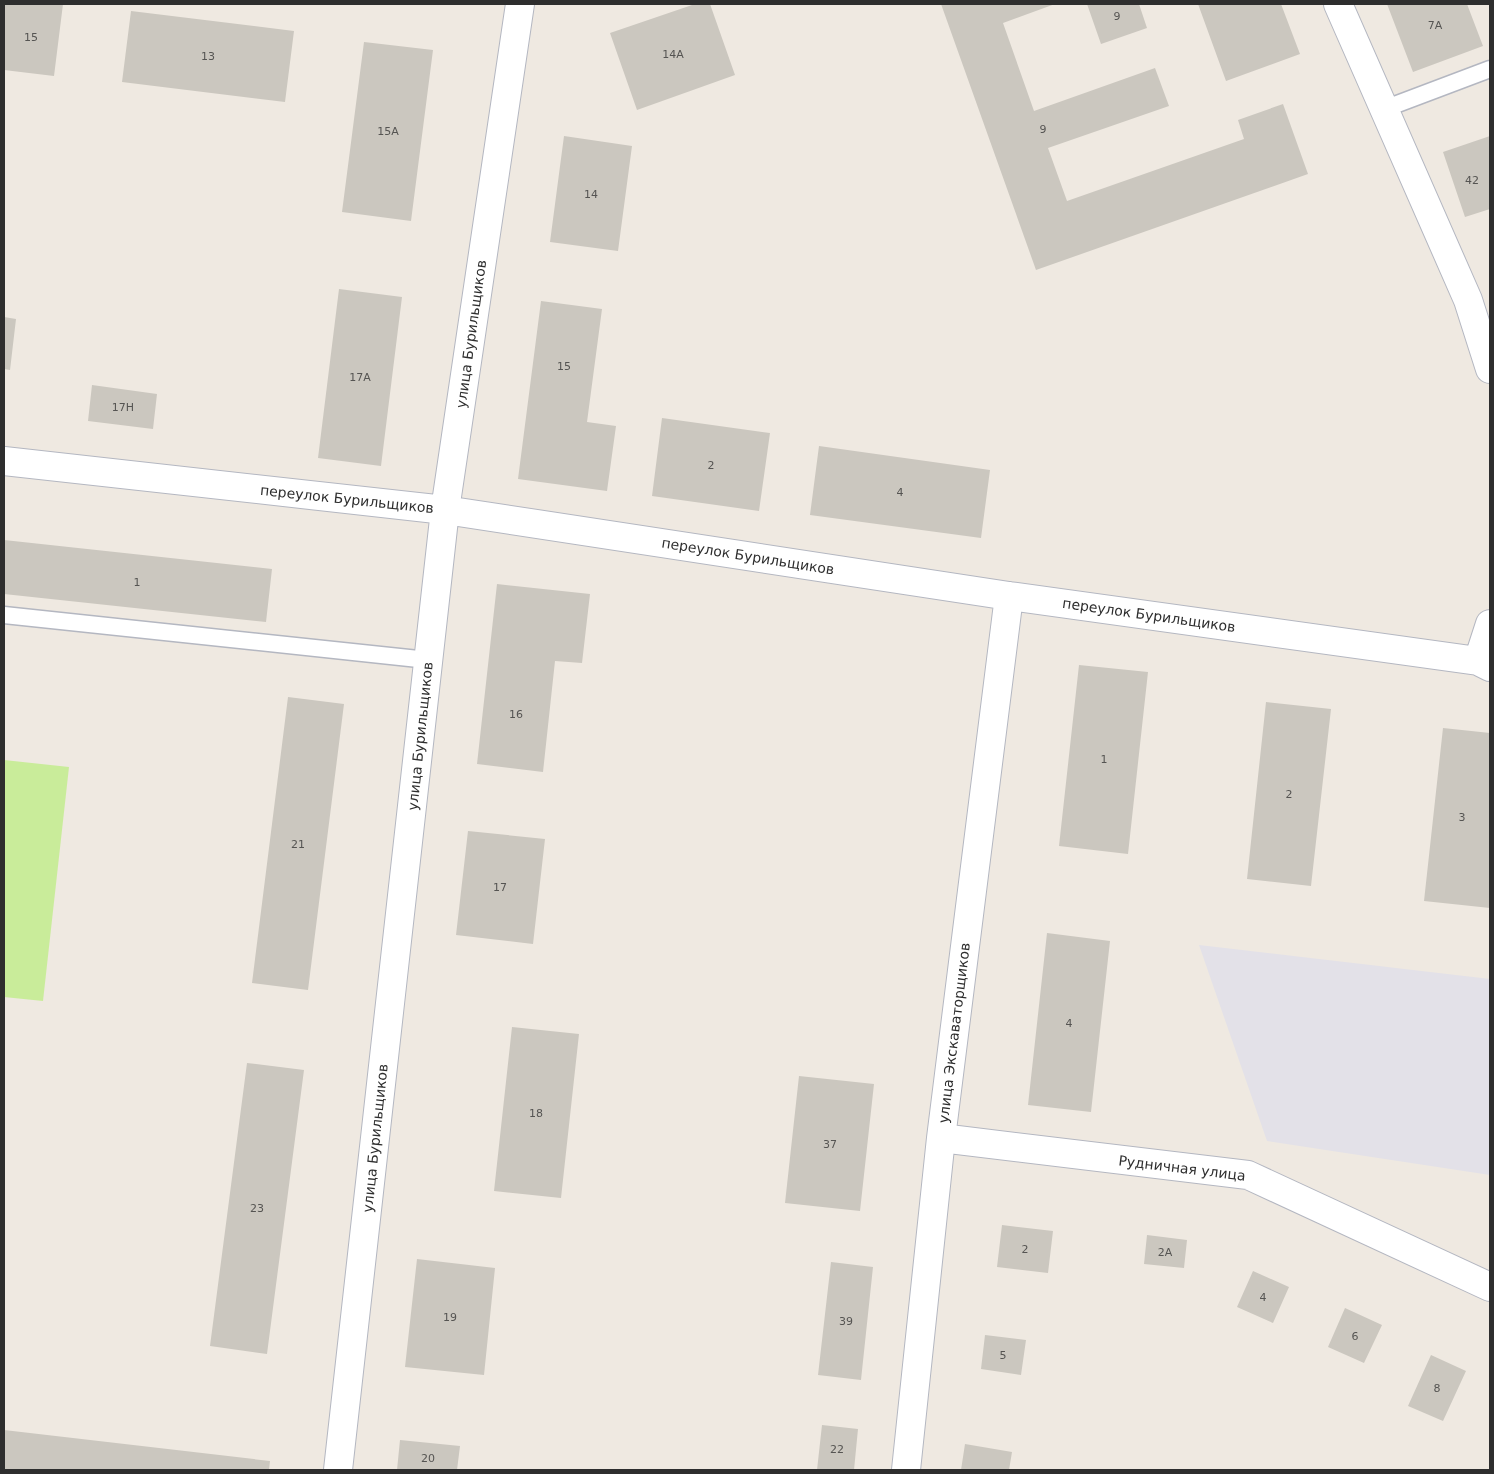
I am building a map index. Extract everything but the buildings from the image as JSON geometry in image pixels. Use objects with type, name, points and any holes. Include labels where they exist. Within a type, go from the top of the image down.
[{"type":"street","name":"улица Бурильщиков","points":[[338,1470],[445,510],[520,4]]},
{"type":"street","points":[[1338,4],[1384,109],[1479,295],[1490,369]]},
{"type":"street","name":"переулок Бурильщиков","points":[[4,461],[445,510],[1009,596],[1484,664]]},
{"type":"street","name":"улица Экскаваторщиков","points":[[906,1470],[941,1138],[1009,596]]},
{"type":"street","points":[[1484,664],[1490,624]]},
{"type":"street","name":"Рудничная улица","points":[[941,1138],[1248,1175],[1490,1287]]},
{"type":"lane","points":[[1384,109],[1490,69]]},
{"type":"lane","points":[[4,615],[428,660]]},
{"type":"shaded area","points":[[1199,945],[1490,979],[1490,1175],[1267,1141]]},
{"type":"green space","points":[[4,760],[69,767],[43,1001],[4,997]]}]
